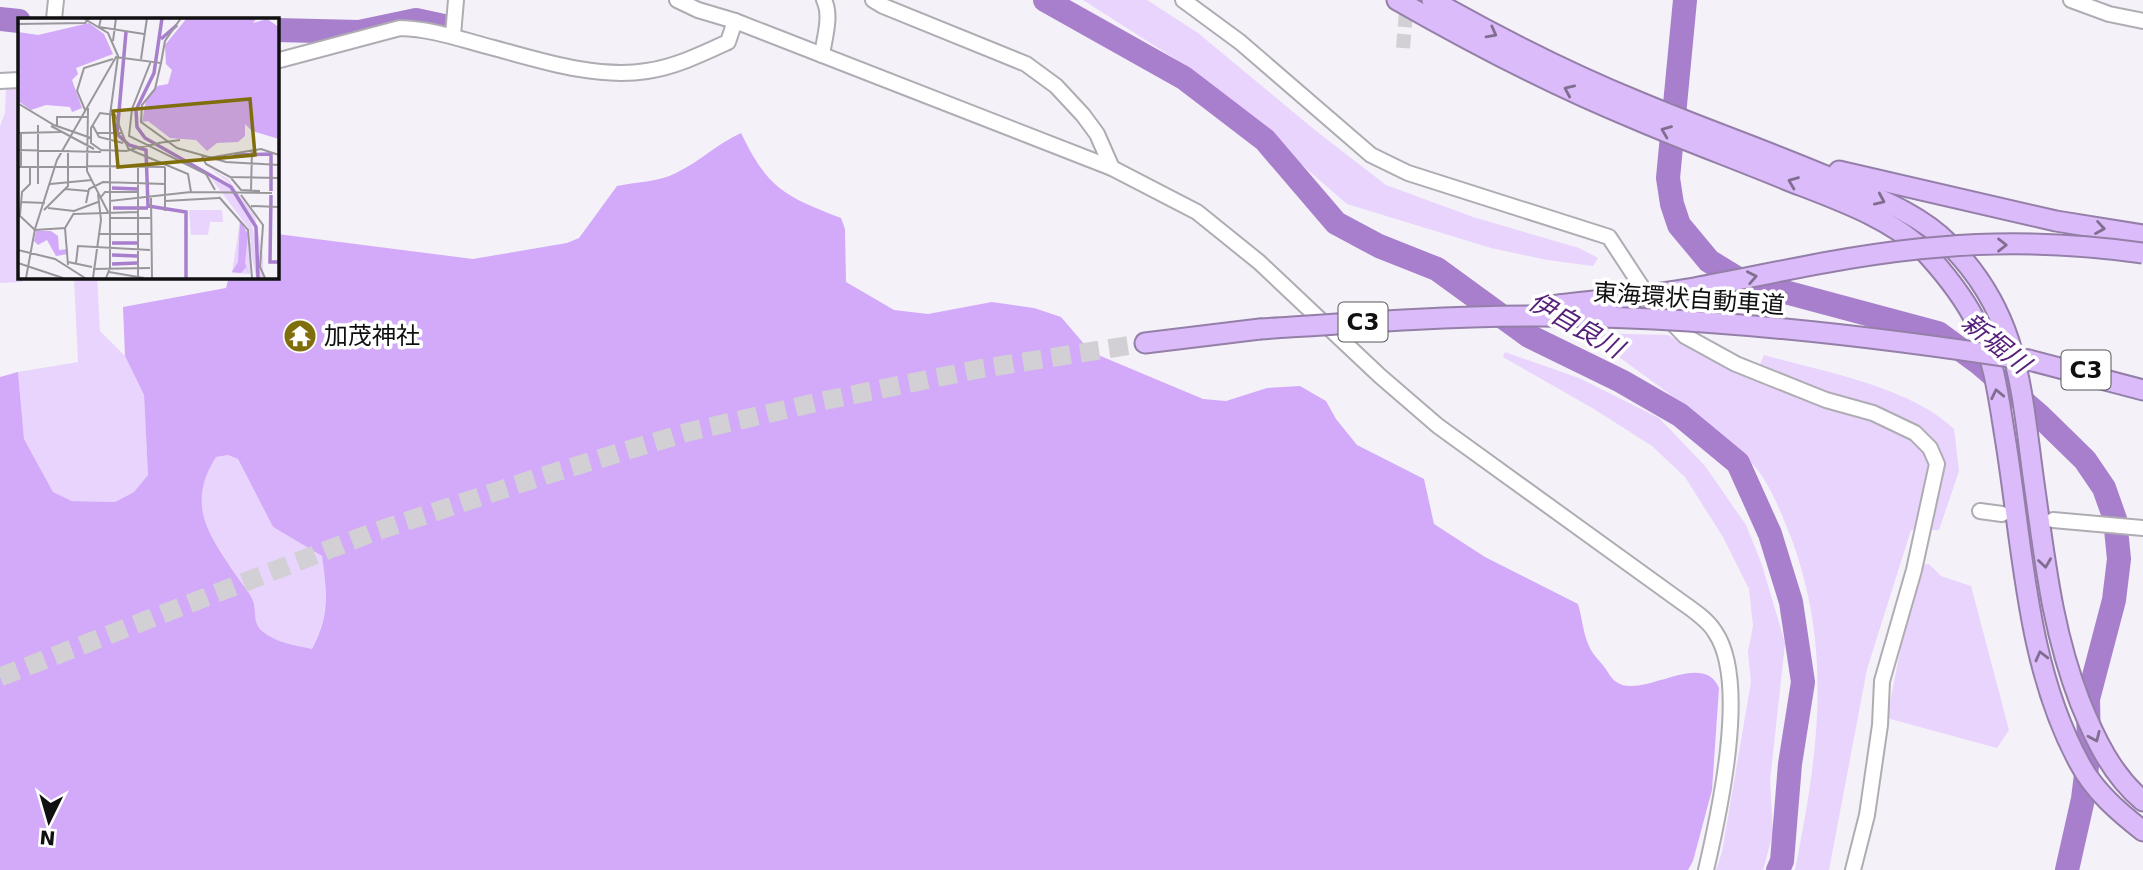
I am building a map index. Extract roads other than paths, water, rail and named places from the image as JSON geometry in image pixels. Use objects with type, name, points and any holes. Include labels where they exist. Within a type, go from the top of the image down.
[{"type":"highway","points":[[1397,0],[1536,75],[1702,136],[1843,202],[1886,223],[1925,252],[1954,287],[1978,325],[1992,367],[2034,630],[2060,722],[2081,766],[2124,816],[2143,831]]},
{"type":"highway","points":[[1432,0],[1634,110]]},
{"type":"highway","points":[[1702,136],[2056,221],[2143,235]]},
{"type":"highway","points":[[1787,158],[1891,204],[1948,242],[1983,285],[2000,315],[2013,347],[2021,387],[2055,624],[2069,674],[2099,747],[2113,768],[2143,801]]},
{"type":"highway","points":[[1466,317],[1690,288],[1881,254],[1940,247],[2015,245],[2143,253]]},
{"type":"highway","name":"東海環状自動車道","points":[[1145,342],[1260,329],[1466,317],[1584,317],[1769,327],[1942,347],[2143,381]]},
{"type":"highway","points":[[2029,360],[2143,390]]},
{"type":"street","points":[[54,18],[55,0]]},
{"type":"street","points":[[453,35],[456,0]]},
{"type":"street","points":[[677,0],[1112,168],[1197,212],[1259,262],[1380,376],[1438,426],[1684,603],[1714,629],[1729,668],[1730,707],[1725,773],[1706,870]]},
{"type":"street","points":[[822,55],[827,25],[827,5],[824,0]]},
{"type":"street","points":[[873,0],[1026,64],[1056,86],[1083,115],[1097,134],[1112,168]]},
{"type":"street","points":[[1183,0],[1240,42],[1371,155],[1408,173],[1609,237],[1651,301],[1685,336],[1736,364],[1826,400],[1873,413],[1915,433],[1930,448],[1937,464],[1914,570],[1882,681],[1880,725],[1867,815],[1853,870]]},
{"type":"street","points":[[2071,0],[2109,15],[2143,21]]},
{"type":"street","points":[[278,60],[400,28],[453,35],[492,48],[582,69],[647,71],[681,62],[728,43],[735,21]]},
{"type":"street","points":[[0,81],[18,80]]},
{"type":"street","points":[[1980,511],[2002,514]]},
{"type":"street","points":[[2053,520],[2143,528]]},
{"type":"waterway","name":"伊自良川","points":[[1045,0],[1184,78],[1265,140],[1336,223],[1379,246],[1437,269],[1529,336],[1621,381],[1680,415],[1738,463],[1770,534],[1791,602],[1803,682],[1790,764],[1782,861],[1778,870]]},
{"type":"waterway","name":"新堀川","points":[[1685,0],[1668,178],[1679,225],[1709,261],[1740,280],[1938,333],[1979,363],[2040,416],[2085,460],[2104,488],[2115,519],[2119,559],[2114,600],[2088,699],[2089,750],[2083,799],[2067,870]]},
{"type":"waterway","points":[[0,19],[18,21]]},
{"type":"waterway","points":[[278,30],[359,32],[416,20],[444,26]]},
{"type":"tunnel","points":[[1403,48],[1407,0]]},
{"type":"tunnel","points":[[0,677],[374,532],[546,475],[688,432],[979,369],[1145,343]]},
{"type":"place","name":"加茂神社","points":[[300,336]]}]
